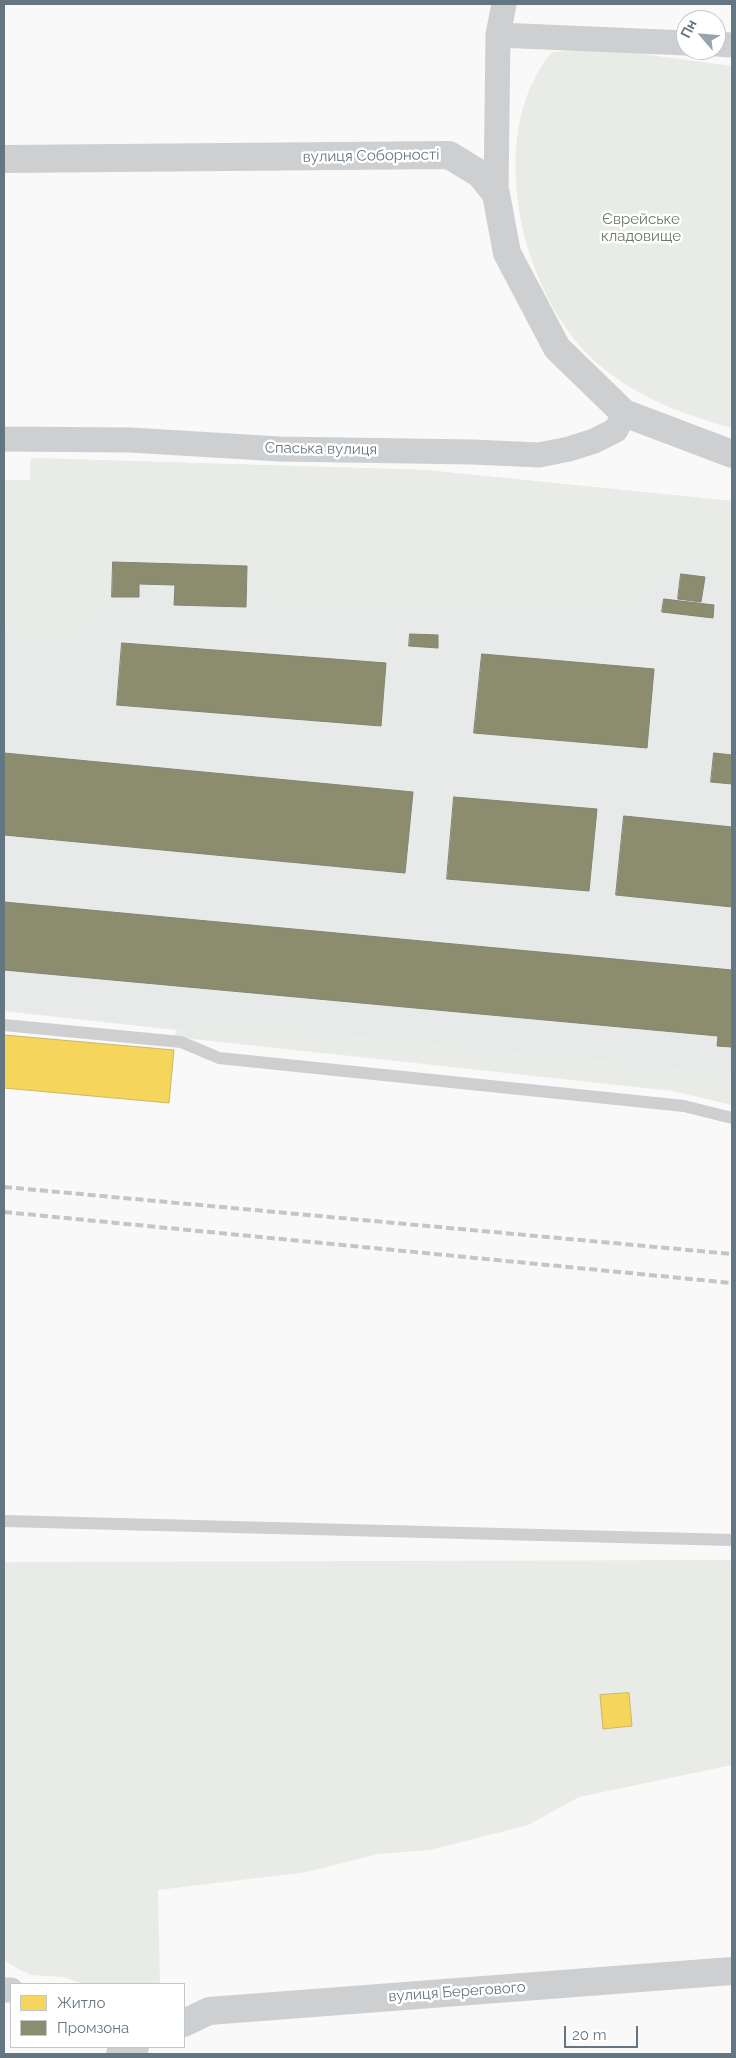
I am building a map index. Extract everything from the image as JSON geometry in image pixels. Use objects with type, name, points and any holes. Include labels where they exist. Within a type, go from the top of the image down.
[{"type":"street","points":[[496,194],[498,35],[504,4]]},
{"type":"street","points":[[498,35],[676,43]]},
{"type":"street","name":"вулиця Соборності","points":[[4,159],[449,155],[480,174],[496,194],[507,254],[557,348],[624,413],[732,454]]},
{"type":"street","name":"Спаська вулиця","points":[[4,439],[130,440],[280,449],[539,455],[569,449],[594,441],[616,430],[624,413]]},
{"type":"street","name":"вулиця Берегового","points":[[185,2023],[209,2011],[732,1971]]},
{"type":"street","points":[[120,2054],[133,2048]]},
{"type":"lane","points":[[4,1025],[181,1042],[219,1058],[684,1106],[732,1118]]},
{"type":"lane","points":[[4,1521],[732,1540]]},
{"type":"shaded area","points":[[31,458],[425,470],[732,501],[732,1075],[234,1025],[176,1030],[4,1011],[4,480],[30,480]]},
{"type":"green space","name":"Єврейське кладовище","points":[[605,49],[732,66],[732,428],[697,418],[664,405],[618,379],[603,368],[575,339],[551,303],[533,262],[520,217],[516,172],[519,128],[530,87],[552,52]]},
{"type":"green space","points":[[31,458],[425,470],[732,501],[732,601],[719,591],[712,573],[700,564],[678,562],[666,567],[639,603],[583,609],[519,605],[315,609],[283,602],[246,587],[246,566],[114,562],[112,597],[100,615],[82,628],[64,635],[5,629],[4,480],[30,480]]},
{"type":"green space","points":[[234,1025],[732,1075],[732,1105],[673,1091],[175,1037],[176,1030]]},
{"type":"green space","points":[[730,1560],[732,1564],[732,1765],[579,1797],[528,1825],[430,1850],[378,1854],[307,1872],[158,1890],[160,1983],[80,1983],[64,1977],[32,1975],[4,1960],[4,1562]]},
{"type":"building: Житло","points":[[4,1035],[174,1050],[169,1103],[4,1088]]},
{"type":"building: Житло","points":[[629,1693],[632,1726],[603,1729],[600,1695]]},
{"type":"building: Промзона","points":[[113,562],[247,566],[246,607],[174,605],[175,585],[139,584],[139,597],[112,597]]},
{"type":"building: Промзона","points":[[681,574],[705,577],[701,602],[678,599]]},
{"type":"building: Промзона","points":[[664,599],[714,605],[713,618],[662,612]]},
{"type":"building: Промзона","points":[[410,634],[438,635],[438,648],[409,646]]},
{"type":"building: Промзона","points":[[122,643],[386,663],[381,726],[117,705]]},
{"type":"building: Промзона","points":[[482,654],[654,669],[647,748],[474,733]]},
{"type":"building: Промзона","points":[[4,753],[413,792],[405,873],[4,835]]},
{"type":"building: Промзона","points":[[714,753],[732,755],[732,784],[711,782]]},
{"type":"building: Промзона","points":[[454,797],[597,809],[589,891],[447,879]]},
{"type":"building: Промзона","points":[[624,816],[732,827],[732,907],[616,895]]},
{"type":"building: Промзона","points":[[4,902],[732,970],[732,1047],[717,1046],[718,1036],[4,970]]},
{"type":"railway","points":[[4,1187],[732,1254]]},
{"type":"railway","points":[[4,1212],[732,1283]]}]
